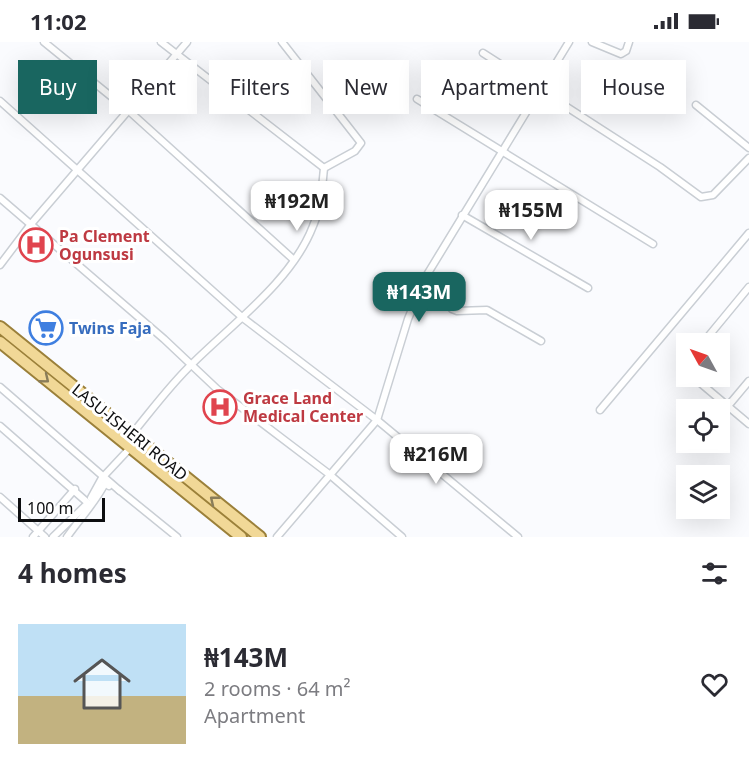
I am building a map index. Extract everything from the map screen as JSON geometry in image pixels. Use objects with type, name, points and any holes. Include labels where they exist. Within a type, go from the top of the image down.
[{"type":"main road","name":"LASU-ISHERI ROAD","points":[[0,327],[30,359],[131,447],[241,537]]},
{"type":"main road","name":"LASU-ISHERI ROAD","points":[[0,342],[30,359],[132,434],[260,537]]},
{"type":"street","points":[[44,42],[109,95]]},
{"type":"street","points":[[161,42],[176,56],[324,168]]},
{"type":"street","points":[[173,60],[187,42]]},
{"type":"street","points":[[282,42],[361,143],[354,151],[324,168]]},
{"type":"street","points":[[558,60],[569,42]]},
{"type":"street","points":[[592,42],[621,54],[626,51],[629,42]]},
{"type":"street","points":[[483,53],[494,60]]},
{"type":"street","points":[[417,99],[653,244]]},
{"type":"street","points":[[0,101],[79,169],[243,318],[377,420],[518,537]]},
{"type":"street","points":[[696,105],[749,148]]},
{"type":"street","points":[[569,108],[660,167],[701,197],[713,195],[749,158]]},
{"type":"street","points":[[0,265],[31,224],[126,114]]},
{"type":"street","points":[[132,114],[294,260]]},
{"type":"street","points":[[277,537],[377,420],[408,319],[425,278],[525,114]]},
{"type":"street","points":[[132,434],[191,365],[243,318],[294,260],[313,228],[322,197],[324,168]]},
{"type":"street","points":[[0,198],[164,339],[217,389],[329,474],[402,537]]},
{"type":"street","points":[[462,215],[588,288]]},
{"type":"street","points":[[600,410],[749,233]]},
{"type":"street","points":[[425,278],[452,309],[457,311],[487,310],[541,341]]},
{"type":"street","points":[[711,333],[749,287]]},
{"type":"street","points":[[730,404],[749,381]]},
{"type":"street","points":[[0,387],[102,478],[177,537]]},
{"type":"street","points":[[705,387],[720,399]]},
{"type":"street","points":[[730,408],[749,424]]},
{"type":"street","points":[[0,426],[75,489],[88,503]]},
{"type":"street","points":[[54,537],[88,503],[102,478],[131,447]]},
{"type":"street","points":[[67,537],[105,483],[120,491]]},
{"type":"street","points":[[33,537],[75,489]]},
{"type":"street","points":[[0,497],[45,537]]},
{"type":"place","name":"Pa Clement Ogunsusi","points":[[36,245]]},
{"type":"place","name":"Twins Faja","points":[[46,328]]},
{"type":"place","name":"Grace Land Medical Center","points":[[220,407]]}]
